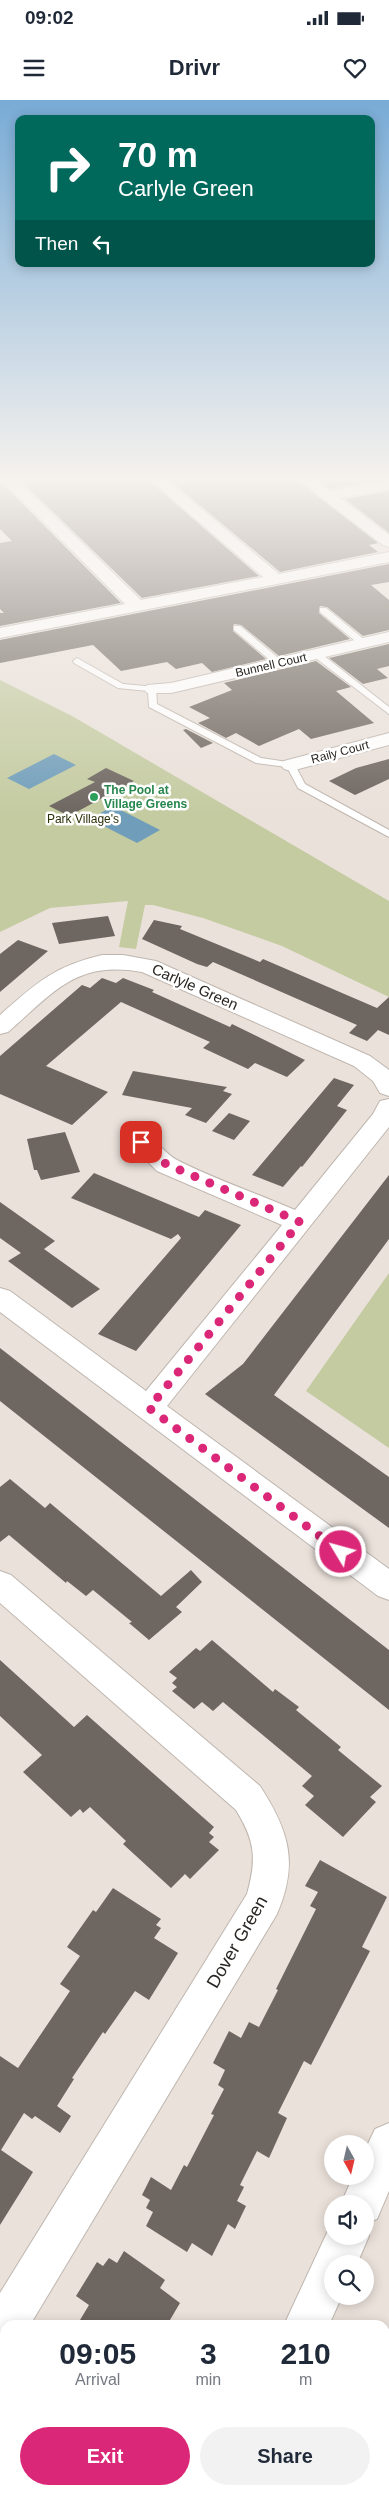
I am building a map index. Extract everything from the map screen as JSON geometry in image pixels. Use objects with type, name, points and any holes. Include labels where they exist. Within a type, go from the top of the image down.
[{"type":"street","points":[[120,590],[137,606]]},
{"type":"street","points":[[0,633],[224,590]]},
{"type":"street","name":"Bunnell Court","points":[[153,689],[171,688],[389,637]]},
{"type":"street","name":"Raily Court","points":[[291,765],[389,739]]},
{"type":"street","name":"Carlyle Green","points":[[0,1027],[64,972],[93,962],[132,962],[148,966],[362,1062],[377,1071],[386,1081],[389,1088]]},
{"type":"street","points":[[149,1408],[384,1117],[389,1107]]},
{"type":"street","points":[[141,1142],[166,1164],[300,1222]]},
{"type":"street","points":[[0,1298],[389,1587]]},
{"type":"street","name":"Dover Green","points":[[0,1584],[248,1798],[266,1826],[272,1852],[271,1875],[264,1901],[8,2320]]},
{"type":"street","points":[[366,2195],[389,2143]]},
{"type":"street","points":[[308,2320],[324,2287]]},
{"type":"lane","points":[[323,610],[363,643]]},
{"type":"lane","points":[[237,628],[278,663]]},
{"type":"lane","points":[[316,654],[389,711]]},
{"type":"lane","name":"Bunnell Court","points":[[77,660],[121,686],[153,689]]},
{"type":"lane","points":[[153,689],[152,705],[259,761],[291,765],[301,786],[389,834]]},
{"type":"green space","name":"Park Village's","points":[[0,680],[72,716],[389,901],[389,997],[282,946],[203,918],[153,905],[145,905],[136,949],[119,947],[128,901],[50,908],[0,932]]},
{"type":"green space","points":[[389,1273],[389,1448],[306,1391]]},
{"type":"water","points":[[54,754],[76,765],[29,789],[7,778]]},
{"type":"water","points":[[113,806],[160,830],[137,843],[90,819]]},
{"type":"building","points":[[0,590],[108,590],[121,603],[0,626],[0,613],[4,613],[0,609]]},
{"type":"building","points":[[133,590],[186,590],[142,598]]},
{"type":"building","points":[[257,590],[377,590],[389,600],[389,630],[363,636],[327,607],[320,606],[319,613],[350,639],[279,656],[241,625],[234,624],[233,631],[266,659],[212,672],[202,663],[176,669],[167,662],[121,671],[93,645],[0,663],[0,640]]},
{"type":"building","points":[[389,644],[389,666],[377,669],[388,678],[363,684],[329,658]]},
{"type":"building","points":[[316,661],[351,687],[336,691],[374,723],[311,739],[299,729],[259,746],[236,733],[226,738],[198,723],[210,718],[189,707],[232,690],[224,683]]},
{"type":"building","points":[[186,729],[213,743],[201,748],[183,730]]},
{"type":"building","points":[[389,759],[389,779],[355,795],[329,781],[356,768]]},
{"type":"building","points":[[106,768],[134,781],[69,816],[49,806],[95,782],[87,779]]},
{"type":"building","points":[[108,916],[115,936],[59,944],[52,923]]},
{"type":"building","points":[[154,920],[182,926],[180,929],[260,962],[263,959],[377,1008],[389,997],[389,1035],[378,1030],[367,1041],[349,1033],[357,1025],[213,962],[207,967],[197,964],[142,939]]},
{"type":"building","points":[[18,940],[48,951],[0,992],[0,954]]},
{"type":"building","points":[[102,978],[116,983],[123,978],[154,990],[152,992],[230,1027],[232,1024],[305,1060],[287,1077],[255,1063],[248,1069],[203,1048],[210,1042],[121,1002],[46,1066],[108,1092],[72,1125],[0,1094],[0,1056],[82,985],[90,988]]},
{"type":"building","points":[[133,1071],[227,1087],[223,1091],[232,1094],[206,1123],[185,1115],[192,1108],[122,1095]]},
{"type":"building","points":[[334,1078],[354,1085],[337,1106],[347,1110],[302,1167],[283,1187],[252,1175]]},
{"type":"building","points":[[229,1113],[250,1121],[234,1140],[212,1131]]},
{"type":"building","points":[[65,1132],[80,1172],[41,1180],[37,1170],[34,1170],[27,1139]]},
{"type":"building","points":[[94,1173],[199,1217],[205,1210],[241,1225],[136,1351],[98,1334],[181,1238],[178,1234],[171,1239],[71,1198]]},
{"type":"building","points":[[389,1175],[389,1239],[274,1395],[389,1477],[389,1528],[205,1394],[243,1364]]},
{"type":"building","points":[[0,1202],[55,1241],[44,1249],[100,1289],[72,1308],[8,1261],[21,1253],[0,1238]]},
{"type":"building","points":[[0,1348],[389,1650],[389,1710],[0,1401]]},
{"type":"building","points":[[10,1479],[45,1508],[50,1503],[161,1596],[191,1570],[202,1582],[176,1607],[182,1612],[149,1640],[129,1623],[132,1622],[93,1590],[86,1596],[67,1581],[66,1583],[9,1535],[0,1542],[0,1487]]},
{"type":"building","points":[[212,1640],[273,1692],[275,1689],[299,1707],[296,1710],[341,1747],[338,1750],[382,1786],[370,1797],[376,1802],[343,1837],[305,1805],[314,1796],[302,1786],[312,1776],[223,1702],[213,1711],[202,1702],[194,1709],[172,1691],[177,1687],[172,1683],[177,1678],[169,1672],[196,1648],[200,1651]]},
{"type":"building","points":[[0,1660],[74,1727],[87,1715],[214,1827],[209,1833],[214,1837],[209,1842],[219,1850],[190,1879],[185,1874],[171,1888],[123,1844],[126,1841],[90,1807],[83,1813],[80,1809],[71,1817],[23,1772],[42,1755],[0,1716]]},
{"type":"building","points":[[320,1860],[387,1897],[362,1947],[370,1951],[311,2065],[304,2061],[278,2113],[287,2118],[269,2158],[257,2151],[240,2185],[244,2187],[237,2201],[246,2206],[235,2229],[228,2224],[212,2256],[192,2243],[187,2252],[146,2226],[153,2212],[146,2208],[150,2200],[142,2195],[151,2177],[171,2190],[184,2165],[187,2167],[214,2115],[211,2114],[224,2089],[218,2085],[225,2070],[213,2063],[229,2031],[241,2038],[249,2022],[259,2027],[316,1909],[310,1906],[318,1892],[305,1886]]},
{"type":"building","points":[[113,1888],[161,1919],[156,1925],[161,1928],[154,1938],[178,1953],[149,2000],[135,1991],[105,2034],[103,2032],[72,2078],[74,2079],[57,2106],[71,2116],[60,2133],[35,2116],[32,2119],[24,2113],[1,2150],[33,2172],[0,2225],[0,2056],[18,2068],[70,1991],[60,1984],[80,1956],[67,1947],[93,1910],[96,1912]]},
{"type":"building","points":[[124,2251],[165,2280],[160,2288],[180,2303],[170,2320],[80,2320],[89,2305],[76,2296],[97,2262],[103,2266],[109,2258],[117,2263]]},
{"type":"place","name":"The Pool at Village Greens","points":[[94,797]]},
{"type":"route","points":[[141,1142],[166,1164],[300,1222],[149,1408],[341,1552]]}]
